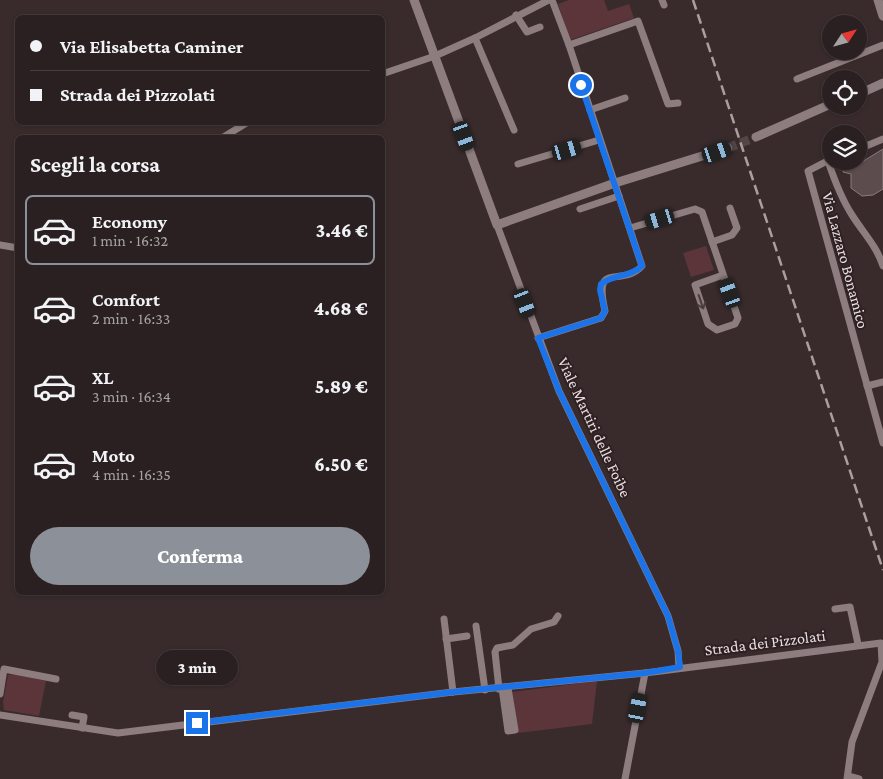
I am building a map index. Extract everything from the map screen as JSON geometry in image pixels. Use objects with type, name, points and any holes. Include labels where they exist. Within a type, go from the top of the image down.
[{"type":"street","name":"Viale Martiri delle Foibe","points":[[414,0],[559,391],[664,608],[678,651],[680,667]]},
{"type":"street","points":[[385,73],[435,56],[476,38],[516,15],[550,0],[569,45],[642,266],[634,272],[609,277],[601,284],[600,290],[605,311],[601,318],[538,338]]},
{"type":"street","points":[[878,0],[883,16]]},
{"type":"street","points":[[516,15],[527,32],[540,27]]},
{"type":"street","points":[[569,45],[638,21],[668,104],[678,103]]},
{"type":"street","points":[[476,38],[514,130]]},
{"type":"street","points":[[797,80],[883,45]]},
{"type":"street","points":[[867,91],[883,83]]},
{"type":"street","points":[[872,89],[883,88]]},
{"type":"street","points":[[590,110],[625,98]]},
{"type":"street","points":[[756,137],[822,108]]},
{"type":"street","points":[[227,135],[243,125]]},
{"type":"street","points":[[867,145],[883,139]]},
{"type":"street","points":[[518,164],[599,140]]},
{"type":"street","points":[[497,225],[615,183],[728,148]]},
{"type":"street","name":"Via Lazzaro Bonamico","points":[[822,164],[808,171],[883,443]]},
{"type":"street","points":[[832,170],[836,185],[852,215],[877,248],[883,266]]},
{"type":"street","points":[[580,209],[619,196]]},
{"type":"street","points":[[712,242],[732,235],[737,228],[730,208]]},
{"type":"street","points":[[630,228],[697,209],[702,212],[738,318],[735,324],[717,330],[708,324],[695,285],[723,275]]},
{"type":"street","points":[[0,245],[15,248]]},
{"type":"street","points":[[866,386],[883,382]]},
{"type":"street","name":"Strada dei Pizzolati","points":[[835,609],[850,607],[858,644]]},
{"type":"street","points":[[508,731],[515,730],[495,652],[497,648],[513,645],[531,629],[554,622],[558,616]]},
{"type":"street","points":[[444,619],[453,692]]},
{"type":"street","points":[[476,626],[485,690]]},
{"type":"street","points":[[446,639],[467,636]]},
{"type":"street","name":"Strada dei Pizzolati","points":[[0,716],[118,733],[453,692],[645,673],[858,644],[881,643],[882,662],[852,742],[847,777]]},
{"type":"street","points":[[0,694],[2,668],[56,680]]},
{"type":"street","points":[[625,779],[645,673]]},
{"type":"street","points":[[72,715],[84,717],[82,728]]},
{"type":"street","points":[[847,777],[859,779]]},
{"type":"shaded area","points":[[569,0],[604,0],[608,11],[629,4],[634,18],[570,40],[558,4]]},
{"type":"shaded area","points":[[706,246],[714,270],[691,277],[683,253]]},
{"type":"shaded area","points":[[15,674],[46,681],[39,716],[4,710],[3,702],[8,675]]},
{"type":"shaded area","points":[[597,681],[592,724],[518,733],[512,692]]},
{"type":"building","points":[[883,149],[883,189],[873,195],[862,196],[851,188],[851,174],[843,172],[844,170],[867,170],[867,159]]},
{"type":"tunnel","points":[[728,148],[756,137]]},
{"type":"railway","points":[[693,0],[883,570]]},
{"type":"route","points":[[197,723],[453,692],[499,689],[645,673],[680,667],[678,651],[668,616],[559,391],[538,338],[601,318],[605,311],[600,290],[601,284],[609,277],[634,272],[642,266],[581,85]]}]
